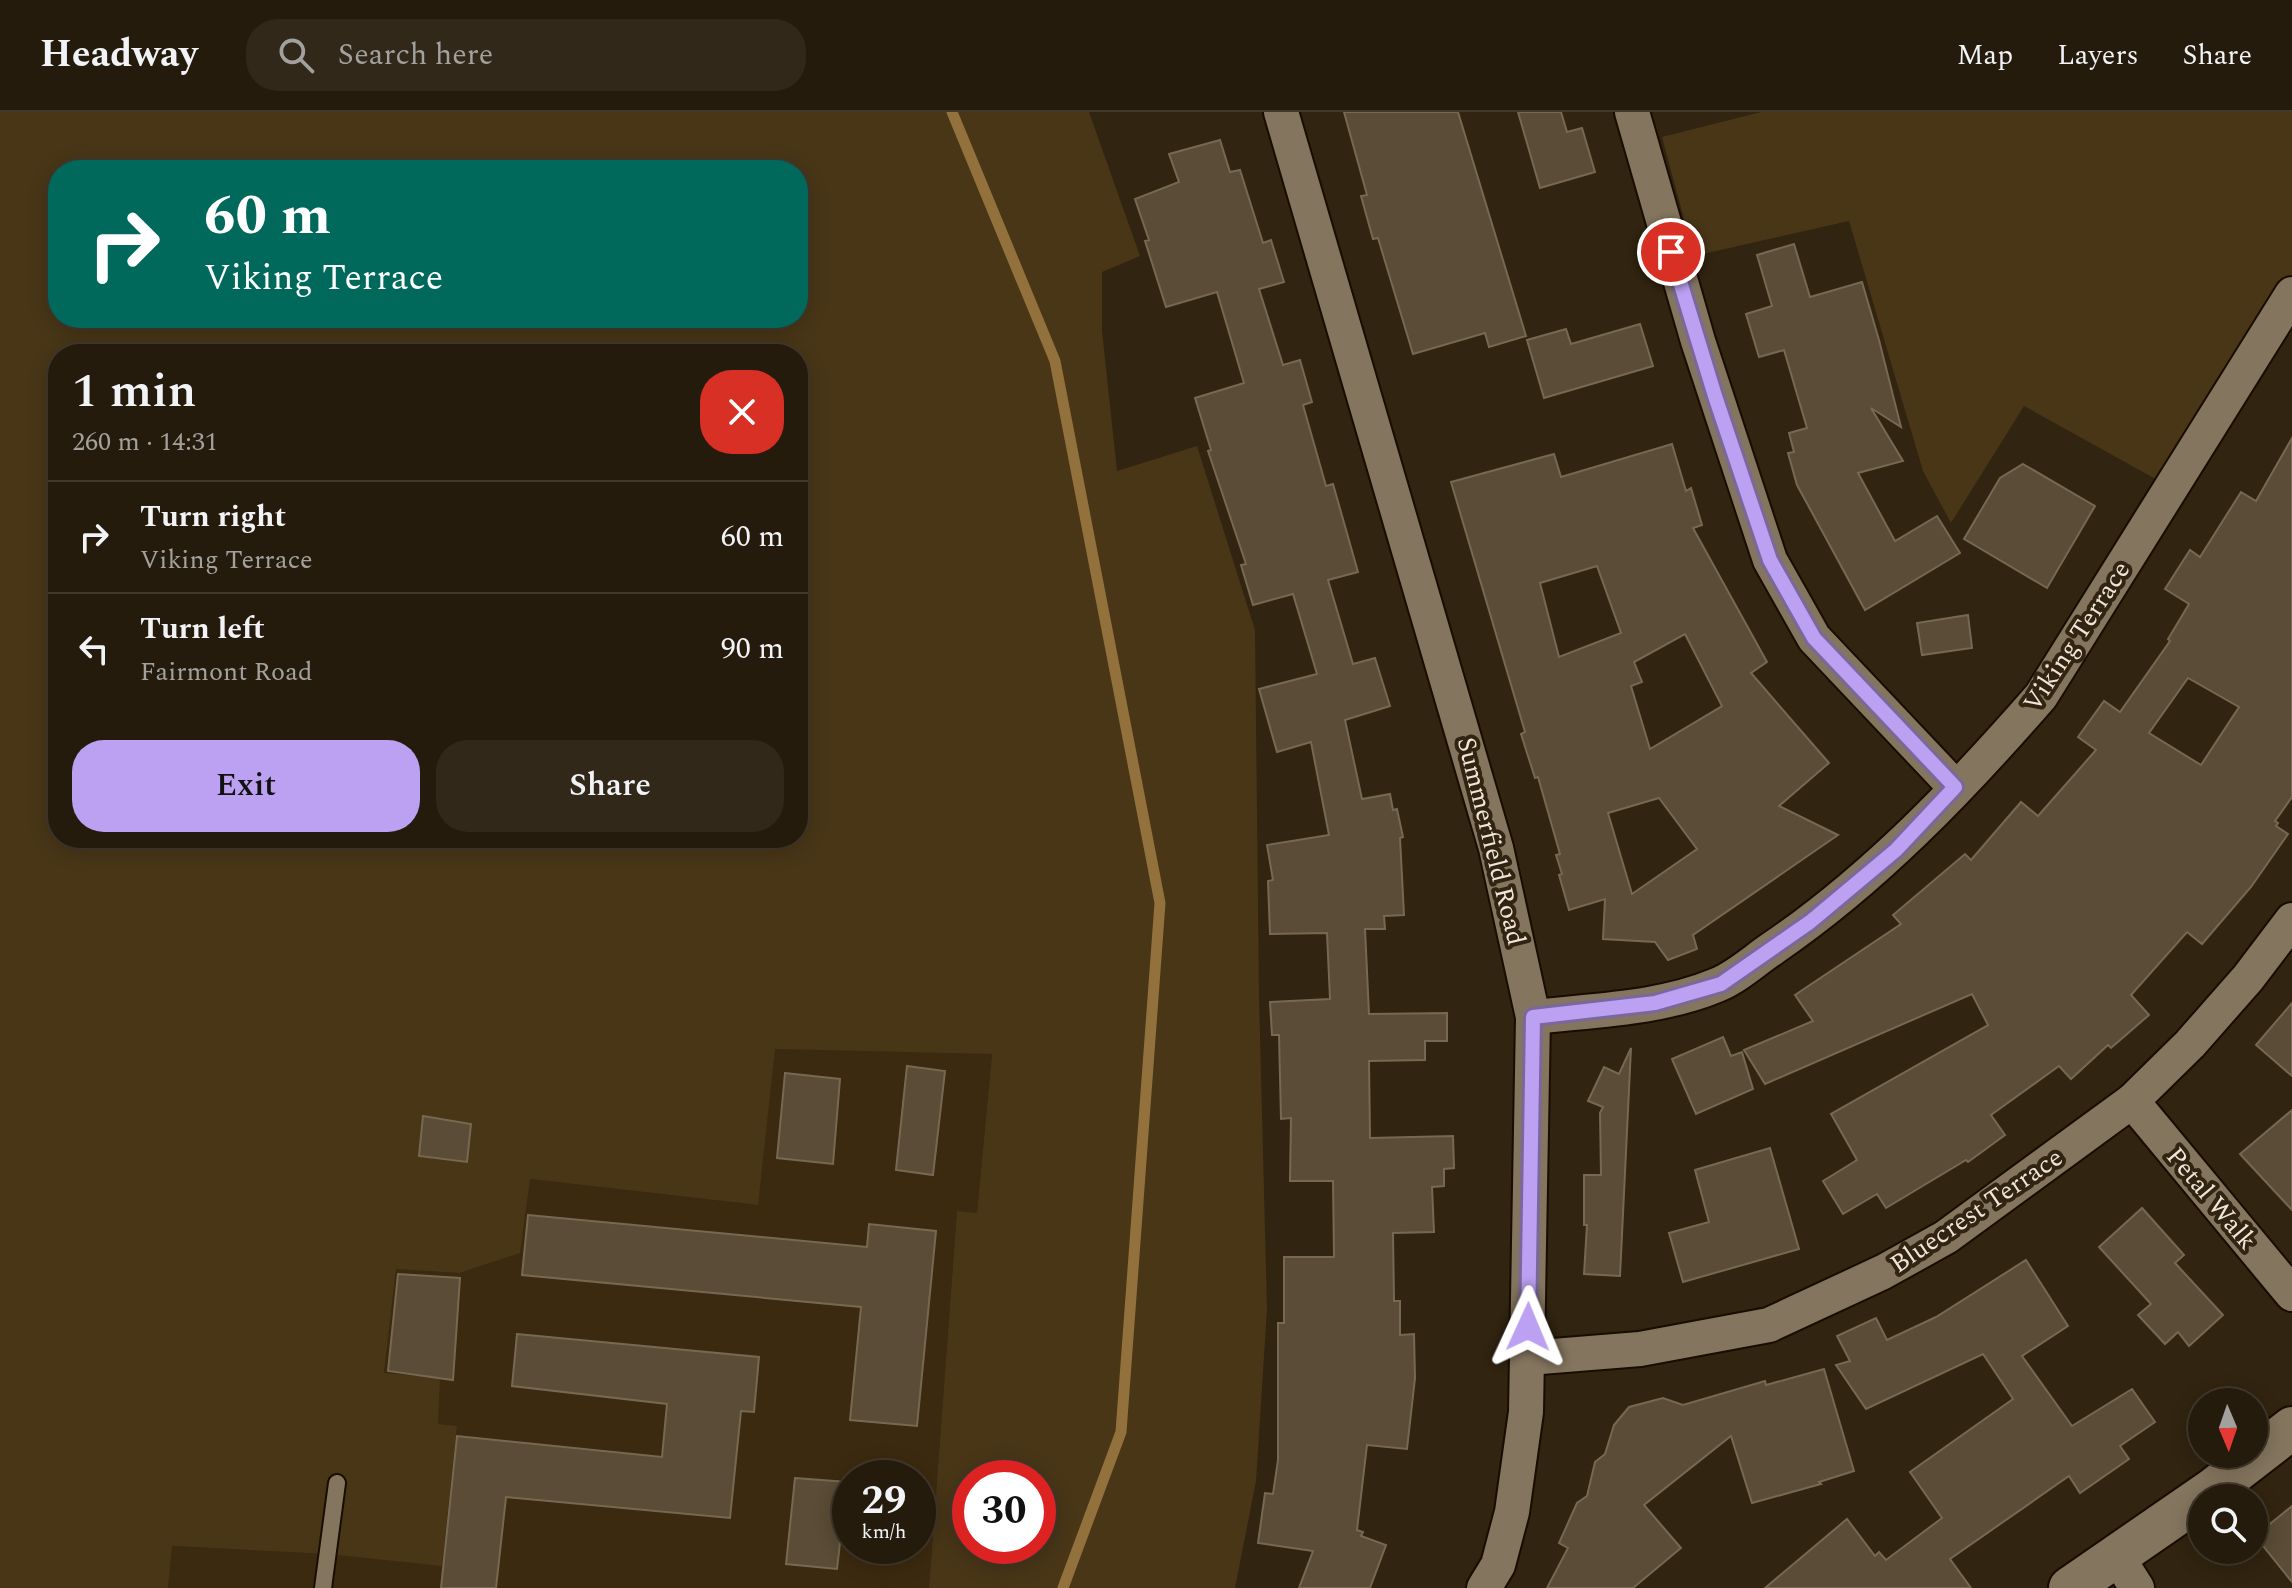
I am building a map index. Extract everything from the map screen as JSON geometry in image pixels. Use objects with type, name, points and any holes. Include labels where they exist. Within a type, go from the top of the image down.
[{"type":"street","name":"Summerfield Road","points":[[1281,112],[1496,848],[1533,1017],[1526,1412],[1512,1512],[1498,1565],[1484,1588]]},
{"type":"street","points":[[1632,112],[1715,396],[1770,560],[1814,638],[1955,787]]},
{"type":"street","name":"Viking Terrace","points":[[1533,1017],[1655,1003],[1721,984],[1822,912],[1896,850],[1992,753],[2041,696],[2292,294]]},
{"type":"street","name":"Bluecrest Terrace","points":[[1528,1358],[1640,1349],[1769,1325],[1883,1272],[1946,1237],[2132,1101],[2190,1044],[2248,978],[2292,920]]},
{"type":"street","name":"Petal Walk","points":[[2132,1101],[2292,1294]]},
{"type":"street","points":[[2070,1588],[2126,1572],[2212,1490],[2292,1428]]},
{"type":"lane","points":[[323,1588],[337,1483]]},
{"type":"shaded area","points":[[0,112],[1089,112],[1140,256],[1102,272],[1102,331],[1117,471],[1197,446],[1255,630],[1259,996],[1267,1309],[1256,1481],[1235,1588],[929,1588],[931,1564],[936,1564],[936,1494],[957,1211],[977,1213],[992,1054],[775,1049],[758,1205],[530,1179],[520,1253],[459,1273],[396,1269],[384,1373],[440,1378],[438,1424],[457,1426],[442,1566],[328,1554],[172,1546],[168,1588],[0,1588]]},
{"type":"shaded area","points":[[1761,112],[2292,112],[2292,288],[2170,487],[2024,406],[1951,523],[1923,471],[1849,221],[1694,256],[1662,137]]},
{"type":"shaded area","points":[[774,1049],[992,1053],[977,1214],[957,1212],[936,1494],[936,1460],[832,1460],[832,1564],[931,1564],[929,1588],[168,1588],[171,1546],[328,1554],[448,1517],[457,1427],[438,1424],[384,1373],[396,1269],[459,1273],[530,1179],[757,1205]]},
{"type":"building","points":[[1344,112],[1458,112],[1526,336],[1489,347],[1485,333],[1413,354],[1378,238],[1373,239],[1361,196],[1367,195]]},
{"type":"building","points":[[1518,112],[1561,112],[1567,132],[1582,128],[1595,172],[1540,188]]},
{"type":"building","points":[[1220,140],[1230,172],[1240,170],[1263,243],[1271,240],[1284,282],[1259,289],[1283,365],[1300,360],[1312,402],[1303,405],[1326,486],[1333,484],[1358,572],[1328,580],[1353,664],[1375,658],[1390,706],[1345,720],[1362,799],[1390,794],[1403,837],[1400,838],[1404,915],[1384,916],[1385,929],[1365,929],[1369,1014],[1447,1013],[1447,1041],[1425,1041],[1425,1060],[1369,1061],[1370,1138],[1453,1136],[1454,1168],[1444,1169],[1444,1186],[1432,1187],[1434,1232],[1393,1233],[1394,1301],[1400,1301],[1400,1335],[1414,1334],[1415,1378],[1407,1449],[1367,1445],[1357,1530],[1363,1532],[1361,1536],[1386,1545],[1370,1588],[1299,1588],[1313,1551],[1258,1543],[1265,1493],[1273,1494],[1278,1460],[1278,1323],[1284,1323],[1284,1257],[1334,1257],[1333,1181],[1290,1181],[1291,1118],[1281,1119],[1279,1035],[1272,1035],[1270,1002],[1330,999],[1327,933],[1270,934],[1268,881],[1273,880],[1267,845],[1329,835],[1311,742],[1277,752],[1259,689],[1317,674],[1293,594],[1253,605],[1241,565],[1246,564],[1208,451],[1211,450],[1195,398],[1244,383],[1217,292],[1166,307],[1135,199],[1179,182],[1169,154]]},
{"type":"building","points":[[1794,244],[1810,297],[1862,282],[1879,340],[1901,427],[1871,408],[1903,461],[1858,473],[1895,541],[1937,516],[1960,553],[1865,610],[1797,485],[1788,453],[1794,452],[1789,433],[1807,428],[1784,350],[1759,357],[1746,314],[1772,306],[1757,255]]},
{"type":"building","points":[[1640,324],[1653,366],[1544,398],[1527,340],[1566,329],[1571,344]]},
{"type":"building","points":[[2292,438],[2292,797],[2275,821],[2278,823],[2276,826],[2288,834],[2251,887],[2202,944],[2187,932],[2131,995],[2149,1015],[2111,1048],[2108,1045],[2071,1079],[2059,1066],[1991,1115],[2005,1135],[1968,1162],[1966,1160],[1886,1208],[1877,1194],[1843,1214],[1823,1181],[1857,1160],[1831,1114],[1988,1025],[1972,994],[1765,1084],[1744,1050],[1813,1021],[1795,995],[1901,924],[1893,915],[1965,854],[1971,860],[2021,802],[2038,816],[2096,750],[2078,737],[2104,701],[2120,712],[2170,641],[2168,639],[2189,604],[2165,589],[2190,550],[2200,557],[2241,492],[2256,501]],"holes":[[[2188,678],[2239,707],[2201,765],[2149,733]]]},
{"type":"building","points":[[1672,444],[1686,491],[1691,488],[1702,525],[1693,528],[1767,662],[1751,673],[1829,763],[1779,806],[1838,835],[1693,935],[1697,949],[1668,960],[1655,942],[1603,939],[1605,899],[1569,910],[1559,875],[1562,874],[1556,855],[1560,854],[1538,777],[1535,778],[1521,734],[1525,732],[1451,482],[1554,454],[1561,477]],"holes":[[[1597,566],[1621,633],[1559,657],[1540,583]],[[1685,634],[1722,706],[1650,749],[1631,686],[1642,682],[1634,662]],[[1659,798],[1697,849],[1632,894],[1608,813]]]},
{"type":"building","points":[[2023,464],[2095,506],[2047,588],[1964,539],[2000,478]]},
{"type":"building","points":[[1968,615],[1972,648],[1922,655],[1917,623]]},
{"type":"building","points":[[2292,1003],[2292,1076],[2256,1045]]},
{"type":"building","points":[[1723,1037],[1731,1056],[1742,1052],[1753,1089],[1696,1114],[1672,1059]]},
{"type":"building","points":[[1631,1048],[1620,1276],[1584,1274],[1587,1225],[1584,1225],[1584,1175],[1601,1175],[1600,1113],[1603,1107],[1588,1101],[1604,1067],[1619,1074]]},
{"type":"building","points":[[907,1066],[945,1071],[933,1175],[896,1170]]},
{"type":"building","points":[[785,1073],[840,1079],[833,1164],[777,1158]]},
{"type":"building","points":[[2292,1110],[2292,1210],[2240,1154]]},
{"type":"building","points":[[423,1116],[471,1124],[467,1162],[419,1156]]},
{"type":"building","points":[[1770,1148],[1799,1249],[1683,1282],[1669,1233],[1709,1222],[1695,1170]]},
{"type":"building","points":[[2142,1208],[2184,1255],[2175,1263],[2223,1315],[2189,1346],[2178,1332],[2165,1344],[2138,1315],[2151,1304],[2099,1247]]},
{"type":"building","points":[[528,1215],[867,1247],[869,1224],[936,1231],[917,1426],[850,1420],[861,1307],[522,1275]]},
{"type":"building","points":[[2026,1260],[2068,1326],[2022,1356],[2072,1426],[2132,1389],[2155,1422],[2120,1446],[2129,1459],[2080,1493],[2069,1476],[1950,1559],[1971,1588],[1765,1588],[1847,1519],[1875,1556],[1879,1552],[1886,1560],[1942,1518],[1910,1472],[2013,1399],[1983,1354],[1866,1409],[1836,1365],[1850,1361],[1837,1336],[1876,1318],[1887,1340],[1936,1317]]},
{"type":"building","points":[[398,1274],[460,1278],[453,1380],[388,1371]]},
{"type":"building","points":[[517,1334],[759,1357],[754,1412],[741,1411],[730,1518],[506,1497],[496,1588],[441,1588],[457,1436],[662,1457],[667,1404],[512,1386]]},
{"type":"building","points":[[1824,1369],[1854,1471],[1819,1482],[1821,1484],[1752,1503],[1731,1436],[1644,1505],[1681,1548],[1633,1588],[1547,1588],[1568,1548],[1559,1543],[1577,1503],[1587,1496],[1595,1462],[1605,1454],[1614,1425],[1629,1407],[1663,1398],[1683,1405],[1765,1381],[1766,1385]]},
{"type":"building","points":[[795,1478],[832,1481],[832,1564],[838,1564],[837,1569],[786,1564]]},
{"type":"building","points":[[2292,1506],[2292,1582],[2268,1552],[2268,1525]]},
{"type":"waterway","points":[[952,112],[1055,361],[1160,903],[1121,1432],[1063,1588]]},
{"type":"route","points":[[1528,1327],[1533,1017],[1655,1003],[1721,984],[1810,922],[1896,850],[1955,787],[1875,706],[1814,638],[1782,583],[1770,560],[1715,396],[1671,252]]}]
